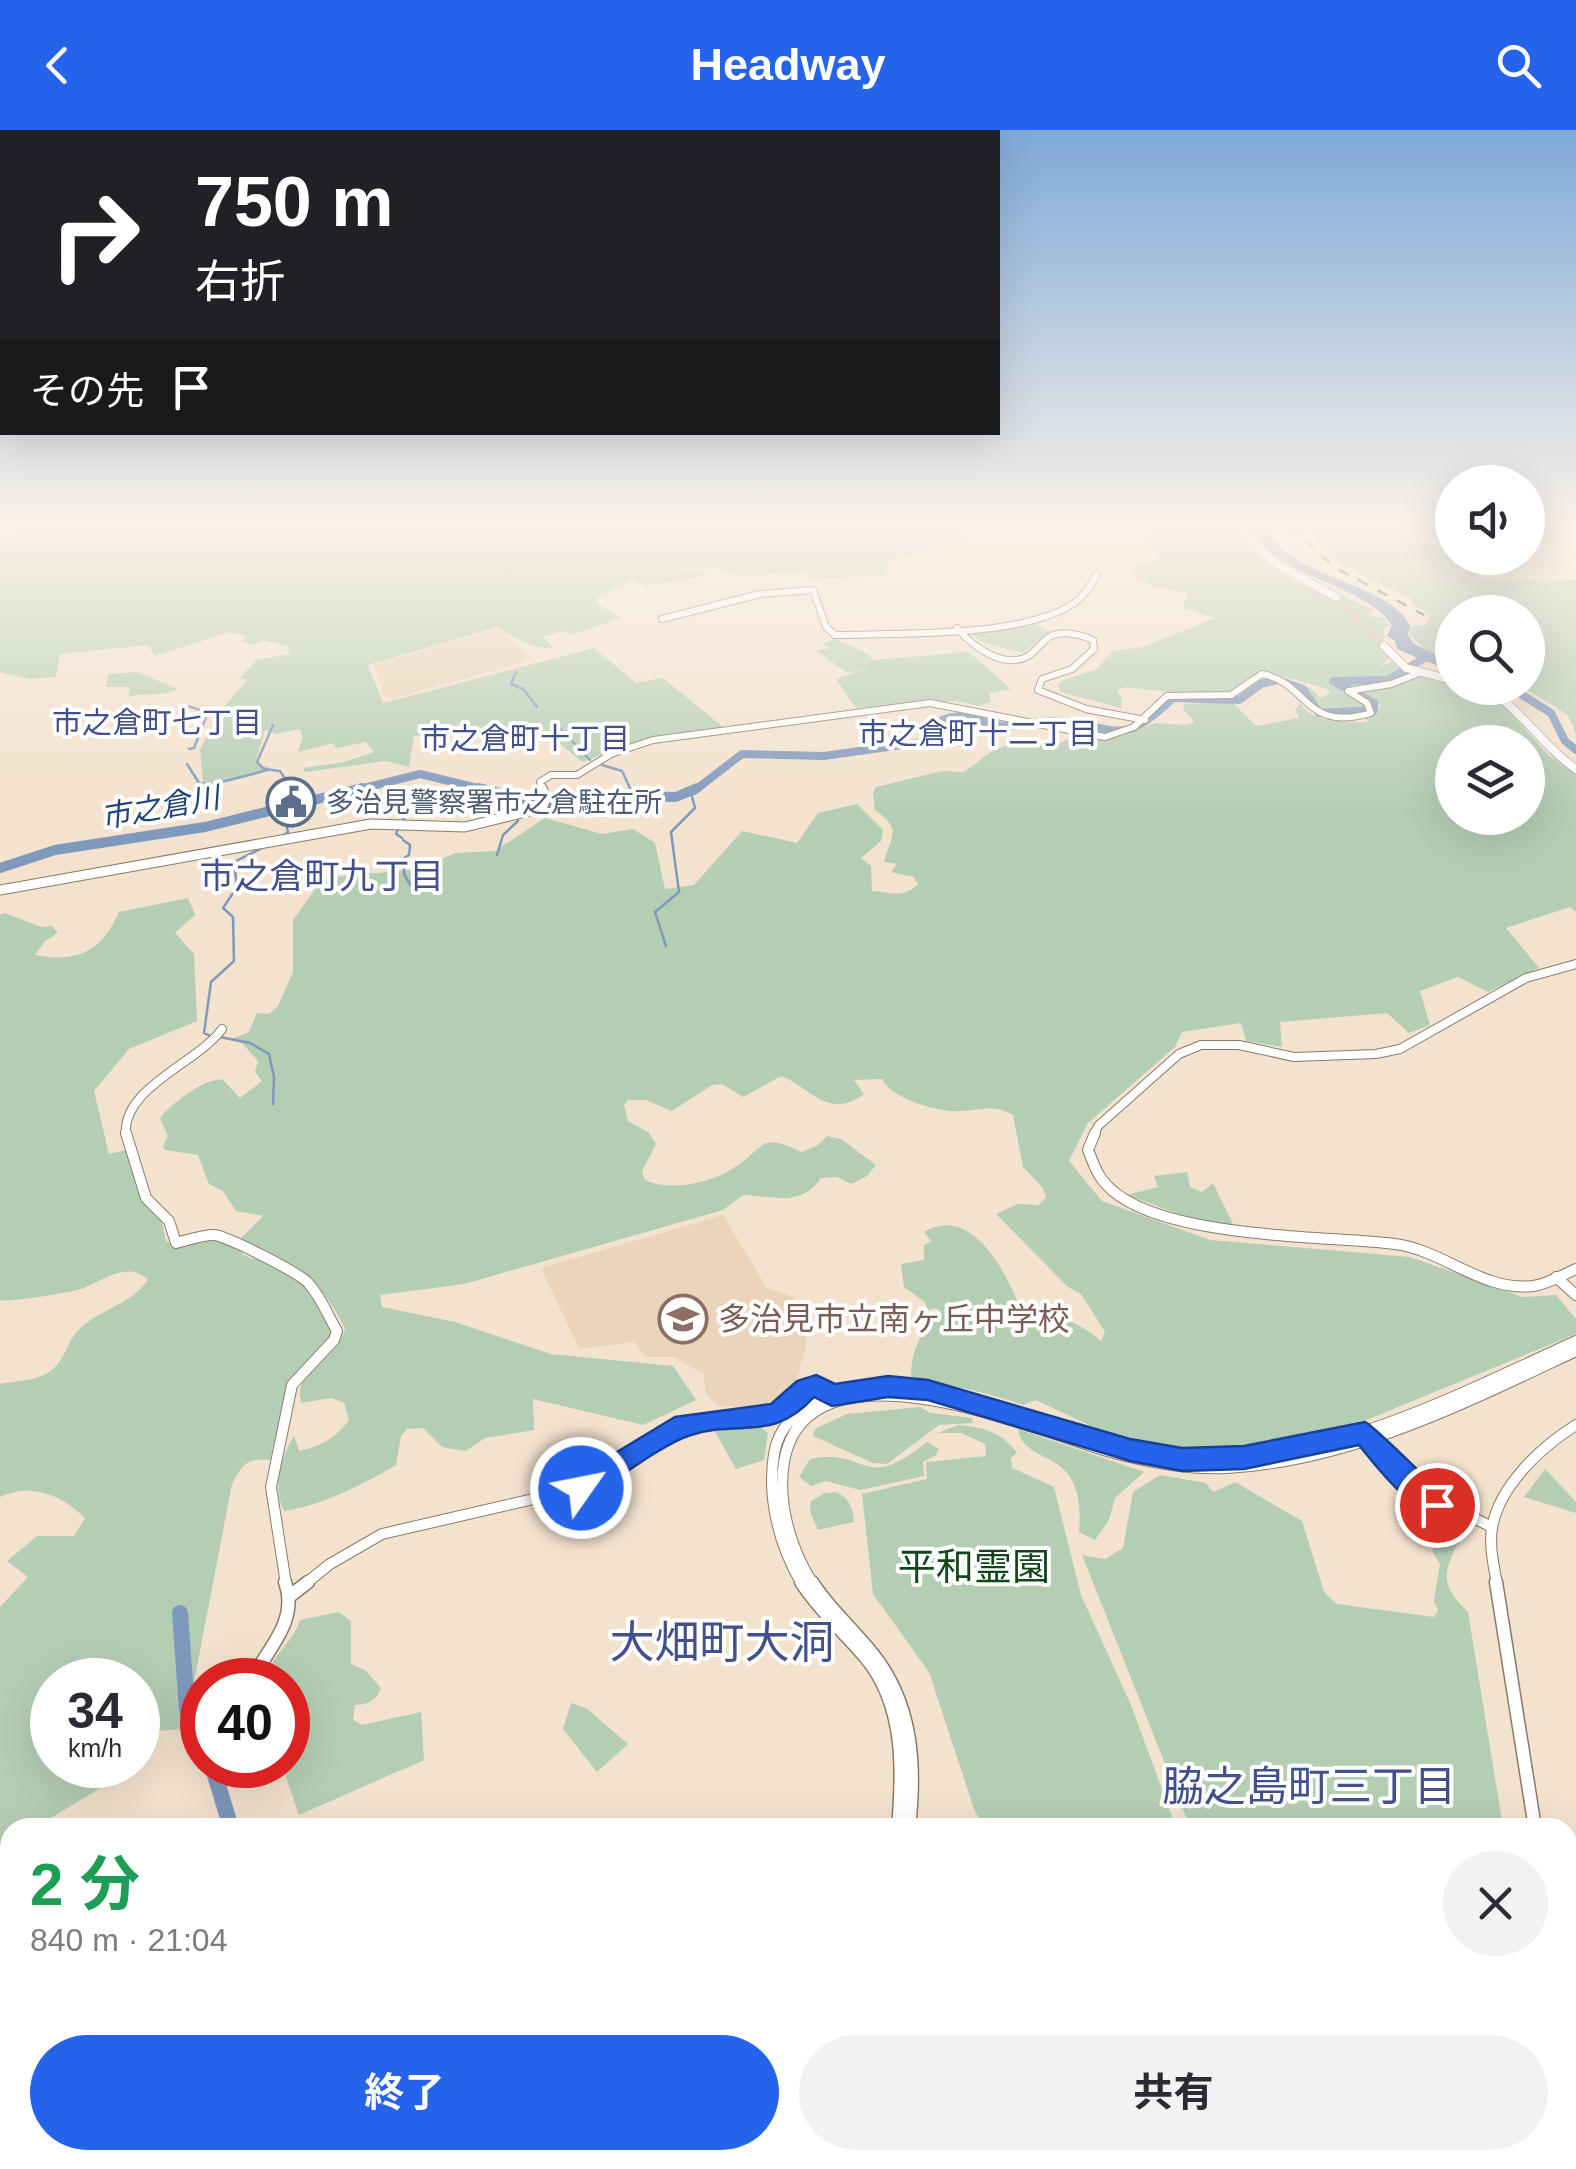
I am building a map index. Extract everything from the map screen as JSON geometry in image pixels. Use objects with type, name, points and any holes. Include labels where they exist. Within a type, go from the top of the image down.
[{"type":"main road","points":[[1384,646],[1413,670],[1435,676]]},
{"type":"main road","points":[[0,890],[377,824],[465,827],[545,802],[540,782],[546,776],[577,775],[623,749],[670,737],[916,704],[970,706],[1103,738],[1122,734],[1145,720],[1171,694],[1231,696],[1262,674],[1285,681],[1314,714],[1325,718],[1370,710],[1350,692],[1391,684],[1413,670]]},
{"type":"main road","points":[[1509,705],[1542,743],[1576,769]]},
{"type":"street","points":[[824,621],[835,635],[1009,621]]},
{"type":"street","points":[[957,628],[973,644],[1010,659],[1030,656],[1054,635],[1085,636],[1093,640],[1094,649],[1078,666],[1042,679],[1038,690],[1086,710],[1145,720]]},
{"type":"street","points":[[1576,964],[1526,978],[1400,1049],[1366,1055],[1294,1057],[1238,1045],[1201,1044],[1178,1054],[1098,1126],[1088,1150],[1092,1169],[1115,1193],[1142,1206],[1214,1228],[1422,1248],[1509,1284],[1534,1286],[1576,1268]]},
{"type":"street","points":[[222,1029],[211,1045],[162,1075],[131,1112],[125,1130],[146,1198],[169,1222],[176,1243],[212,1235],[234,1238],[249,1253],[270,1259],[308,1281],[337,1330],[334,1340],[294,1382],[271,1486],[280,1572],[290,1596],[286,1623],[265,1658]]},
{"type":"street","points":[[1556,1277],[1576,1294]]},
{"type":"street","points":[[1368,1437],[1576,1341]]},
{"type":"street","points":[[898,1818],[899,1746],[886,1691],[861,1652],[804,1588],[779,1533],[774,1506],[774,1450],[779,1432],[798,1411],[835,1399],[891,1395],[932,1398],[1134,1459],[1186,1468],[1254,1465],[1368,1437],[1576,1351]]},
{"type":"street","points":[[290,1596],[330,1564],[382,1534],[581,1488],[684,1424],[771,1415],[786,1410],[806,1388],[816,1386],[835,1399]]},
{"type":"street","points":[[835,1399],[790,1433],[782,1470],[786,1522],[815,1588],[872,1652],[897,1694],[913,1747],[909,1818]]},
{"type":"street","points":[[1533,1818],[1492,1527],[1506,1496],[1546,1445],[1576,1425]]},
{"type":"street","points":[[1368,1437],[1416,1490],[1449,1511],[1492,1527]]},
{"type":"shaded area","points":[[498,629],[535,659],[392,699],[381,693],[373,665]]},
{"type":"shaded area","name":"多治見市立南ヶ丘中学校","points":[[723,1215],[767,1288],[794,1297],[807,1343],[784,1407],[717,1406],[706,1393],[703,1374],[674,1357],[646,1357],[634,1342],[579,1349],[541,1268]]},
{"type":"green space","points":[[0,621],[611,621],[571,635],[563,631],[543,637],[554,648],[524,642],[498,627],[368,665],[383,703],[594,648],[636,683],[663,678],[723,727],[649,738],[582,762],[547,733],[485,731],[414,736],[409,767],[386,761],[305,772],[303,768],[344,762],[374,752],[366,742],[336,748],[333,743],[298,752],[303,737],[299,729],[276,734],[265,730],[255,763],[273,769],[203,783],[200,749],[221,710],[247,680],[240,678],[256,660],[290,654],[288,646],[263,640],[252,645],[242,641],[248,636],[230,632],[155,656],[148,645],[60,654],[56,677],[28,679],[0,672]]},
{"type":"green space","points":[[1207,621],[1387,621],[1391,625],[1384,628],[1383,624],[1385,638],[1375,640],[1390,657],[1380,667],[1392,661],[1405,669],[1383,679],[1375,676],[1384,683],[1346,690],[1347,695],[1368,709],[1346,713],[1323,712],[1311,701],[1306,688],[1310,687],[1320,698],[1330,693],[1328,689],[1267,672],[1234,693],[1197,695],[1126,687],[1117,690],[1121,708],[1061,692],[1057,685],[1095,670],[1113,651],[1143,647]]},
{"type":"green space","points":[[1435,621],[1435,655],[1409,635],[1410,626]]},
{"type":"green space","points":[[1545,621],[1576,621],[1576,733],[1568,715],[1545,701]]},
{"type":"green space","points":[[1032,622],[1049,632],[1023,653],[981,642],[970,633]]},
{"type":"green space","points":[[835,639],[873,660],[969,652],[1011,689],[989,693],[991,702],[978,706],[956,701],[856,708],[836,679],[868,668],[847,673],[816,650],[829,649],[822,643]]},
{"type":"green space","points":[[137,672],[178,689],[128,697],[130,687],[106,687],[108,674]]},
{"type":"green space","points":[[1422,675],[1435,678],[1435,705],[1504,705],[1521,725],[1435,725],[1435,835],[1545,835],[1545,752],[1576,774],[1576,912],[1570,907],[1506,928],[1539,968],[1488,992],[1458,977],[1420,991],[1430,1025],[1409,1033],[1387,1013],[1280,1022],[1282,1047],[1246,1041],[1241,1023],[1182,1032],[1175,1047],[1088,1123],[1069,1161],[1102,1201],[1210,1240],[1410,1257],[1523,1297],[1556,1295],[1576,1319],[1576,1334],[1342,1430],[1228,1452],[1180,1450],[1099,1430],[1036,1400],[1023,1405],[911,1377],[919,1341],[941,1312],[936,1308],[928,1310],[925,1302],[904,1287],[901,1264],[924,1260],[924,1245],[931,1241],[924,1232],[941,1226],[957,1227],[985,1246],[1007,1279],[1021,1311],[1015,1324],[1021,1332],[1028,1329],[1037,1311],[1079,1325],[1101,1341],[1105,1332],[1081,1294],[1068,1287],[996,1214],[1018,1204],[1038,1205],[1046,1198],[1043,1188],[1023,1167],[1013,1115],[997,1109],[933,1108],[902,1097],[882,1079],[854,1080],[864,1094],[840,1104],[820,1099],[781,1076],[743,1097],[722,1084],[712,1085],[672,1111],[646,1100],[628,1100],[624,1105],[628,1121],[648,1132],[656,1144],[642,1171],[645,1180],[667,1185],[703,1181],[735,1167],[764,1144],[777,1143],[802,1152],[827,1136],[841,1139],[876,1165],[867,1176],[851,1184],[837,1177],[821,1178],[795,1197],[743,1195],[723,1210],[464,1284],[380,1295],[382,1307],[455,1322],[551,1354],[673,1366],[696,1400],[643,1425],[533,1399],[534,1430],[485,1438],[466,1451],[442,1447],[423,1428],[407,1429],[401,1436],[396,1465],[328,1499],[284,1511],[279,1493],[280,1473],[294,1436],[299,1451],[307,1449],[333,1436],[349,1420],[344,1403],[331,1398],[301,1403],[300,1391],[310,1372],[342,1338],[345,1328],[332,1305],[307,1277],[241,1238],[263,1216],[236,1211],[223,1191],[209,1184],[198,1155],[165,1150],[168,1136],[160,1118],[180,1099],[208,1082],[223,1080],[240,1098],[262,1081],[255,1072],[258,1061],[242,1043],[229,1040],[249,1032],[257,1013],[269,1014],[278,1006],[293,972],[293,920],[323,878],[419,869],[455,853],[495,851],[545,818],[602,834],[633,829],[655,843],[665,889],[694,885],[742,831],[797,843],[818,813],[857,804],[883,830],[881,841],[861,858],[871,866],[872,891],[902,893],[918,884],[914,877],[891,872],[897,864],[884,862],[893,833],[889,823],[875,810],[876,787],[942,771],[964,772],[991,752],[1014,742],[1055,745],[1078,735],[1107,740],[1155,723],[1187,725],[1194,721],[1183,709],[1184,704],[1232,702],[1256,726],[1299,718],[1295,710],[1300,703],[1313,715],[1340,722],[1368,722],[1365,719],[1381,705],[1357,691]]},
{"type":"green space","points":[[188,898],[195,915],[175,933],[194,954],[197,1021],[129,1049],[94,1091],[109,1154],[130,1149],[137,1191],[162,1222],[166,1241],[179,1244],[220,1239],[248,1257],[280,1267],[319,1303],[330,1338],[289,1380],[270,1460],[246,1464],[232,1484],[199,1658],[180,1658],[180,1729],[160,1731],[160,1658],[30,1658],[30,1788],[100,1788],[51,1818],[0,1818],[0,1607],[28,1577],[7,1561],[37,1536],[74,1536],[85,1518],[45,1493],[23,1491],[0,1497],[0,1384],[46,1374],[78,1331],[134,1294],[148,1280],[125,1272],[78,1290],[0,1300],[0,915],[5,913],[41,927],[52,926],[58,933],[45,941],[35,955],[50,957],[87,951],[119,912]]},
{"type":"green space","points":[[1187,1172],[1190,1187],[1202,1192],[1213,1183],[1235,1228],[1195,1220],[1127,1195],[1158,1187],[1154,1176]]},
{"type":"green space","points":[[920,1407],[931,1413],[972,1418],[973,1423],[939,1425],[887,1464],[873,1463],[813,1436],[815,1429],[847,1414]]},
{"type":"green space","points":[[753,1422],[768,1433],[764,1460],[736,1469],[710,1423]]},
{"type":"green space","name":"平和霊園","points":[[958,1425],[998,1435],[1017,1453],[1011,1458],[1012,1468],[1054,1487],[1081,1595],[1131,1705],[1173,1818],[979,1818],[929,1672],[873,1594],[862,1494],[927,1479],[926,1462],[986,1456],[985,1444],[961,1433],[938,1433]]},
{"type":"green space","points":[[1018,1429],[1144,1472],[1115,1498],[1109,1520],[1095,1540],[1079,1532],[1079,1503],[1074,1484],[1065,1471],[1023,1442]]},
{"type":"green space","points":[[927,1442],[939,1449],[923,1462],[924,1476],[860,1490],[826,1481],[811,1486],[799,1477],[810,1459],[845,1459],[877,1468],[905,1457]]},
{"type":"green space","points":[[1545,1469],[1576,1502],[1576,1513],[1524,1497]]},
{"type":"green space","points":[[1160,1475],[1206,1483],[1213,1492],[1235,1482],[1302,1521],[1324,1592],[1337,1604],[1434,1617],[1438,1610],[1434,1601],[1440,1564],[1432,1551],[1442,1534],[1413,1513],[1387,1475],[1437,1517],[1464,1529],[1449,1564],[1447,1582],[1468,1612],[1502,1818],[1186,1818],[1082,1555],[1105,1559],[1123,1548],[1133,1492]]},
{"type":"green space","points":[[836,1492],[850,1504],[854,1522],[818,1530],[810,1511],[811,1501]]},
{"type":"green space","points":[[339,1612],[351,1621],[351,1664],[365,1670],[381,1688],[371,1701],[355,1705],[353,1720],[362,1725],[421,1712],[424,1760],[299,1815],[290,1788],[310,1788],[310,1658],[276,1658],[300,1620]]},
{"type":"green space","points":[[571,1703],[586,1708],[628,1744],[597,1772],[563,1729]]},
{"type":"water","points":[[1388,621],[1407,621],[1408,635],[1414,644],[1435,655],[1435,659],[1427,662],[1397,649],[1395,641],[1387,636],[1392,625]]},
{"type":"waterway","points":[[1419,654],[1435,660]]},
{"type":"waterway","name":"市之倉川","points":[[694,791],[742,754],[824,756],[923,742],[935,736],[942,720],[950,717],[1003,726],[1051,721],[1126,730],[1154,715],[1173,698],[1239,700],[1261,684],[1278,680],[1303,689],[1319,713],[1374,710],[1374,703],[1333,681],[1388,680],[1426,657]]},
{"type":"waterway","points":[[516,672],[511,684],[523,689],[537,707]]},
{"type":"waterway","points":[[1538,705],[1551,713],[1565,741],[1576,750]]},
{"type":"waterway","points":[[187,706],[208,712],[194,748],[189,749]]},
{"type":"waterway","points":[[554,722],[590,760]]},
{"type":"waterway","points":[[273,725],[257,762],[264,769],[280,771],[296,795],[311,799]]},
{"type":"waterway","points":[[187,764],[199,783],[210,785],[268,770]]},
{"type":"waterway","points":[[602,765],[622,771]]},
{"type":"waterway","points":[[623,773],[633,795]]},
{"type":"waterway","name":"市之倉川","points":[[352,791],[420,774],[490,791]]},
{"type":"waterway","name":"市之倉川","points":[[0,868],[55,850],[205,827],[362,788]]},
{"type":"waterway","name":"市之倉川","points":[[479,788],[545,804],[609,795],[676,797],[697,788]]},
{"type":"waterway","points":[[446,810],[458,810],[490,791]]},
{"type":"waterway","points":[[666,946],[655,912],[679,892],[671,832],[695,808],[691,793]]},
{"type":"waterway","points":[[283,836],[288,832],[286,823],[300,813],[299,808]]},
{"type":"waterway","points":[[402,821],[409,811],[438,810]]},
{"type":"waterway","points":[[497,855],[503,835],[518,821],[517,817]]},
{"type":"waterway","points":[[398,829],[396,834],[402,838]]},
{"type":"waterway","points":[[403,840],[410,845],[409,855],[404,858],[404,874],[413,889]]},
{"type":"waterway","points":[[212,1037],[204,1033],[211,982],[234,961],[233,917],[223,908],[237,887],[234,862],[264,847]]},
{"type":"waterway","points":[[220,1037],[250,1043],[269,1054],[274,1077],[273,1104]]},
{"type":"waterway","points":[[180,1613],[183,1658]]},
{"type":"waterway","points":[[219,1788],[228,1818]]},
{"type":"tunnel","points":[[1360,621],[1384,646]]},
{"type":"place","name":"多治見警察署市之倉駐在所","points":[[291,802]]},
{"type":"place","name":"多治見市立南ヶ丘中学校","points":[[683,1319]]},
{"type":"district","name":"市之倉町七丁目","points":[[157,722]]},
{"type":"district","name":"市之倉町十二丁目","points":[[978,733]]},
{"type":"district","name":"市之倉町十丁目","points":[[525,738]]},
{"type":"district","name":"市之倉町九丁目","points":[[322,875]]},
{"type":"district","name":"大畑町大洞","points":[[722,1642]]},
{"type":"district","name":"脇之島町三丁目","points":[[1309,1786]]},
{"type":"route","points":[[581,1488],[684,1424],[771,1415],[786,1410],[806,1388],[816,1386],[832,1395],[888,1386],[954,1396],[1130,1450],[1182,1460],[1244,1458],[1365,1433],[1397,1472],[1437,1505]]}]
